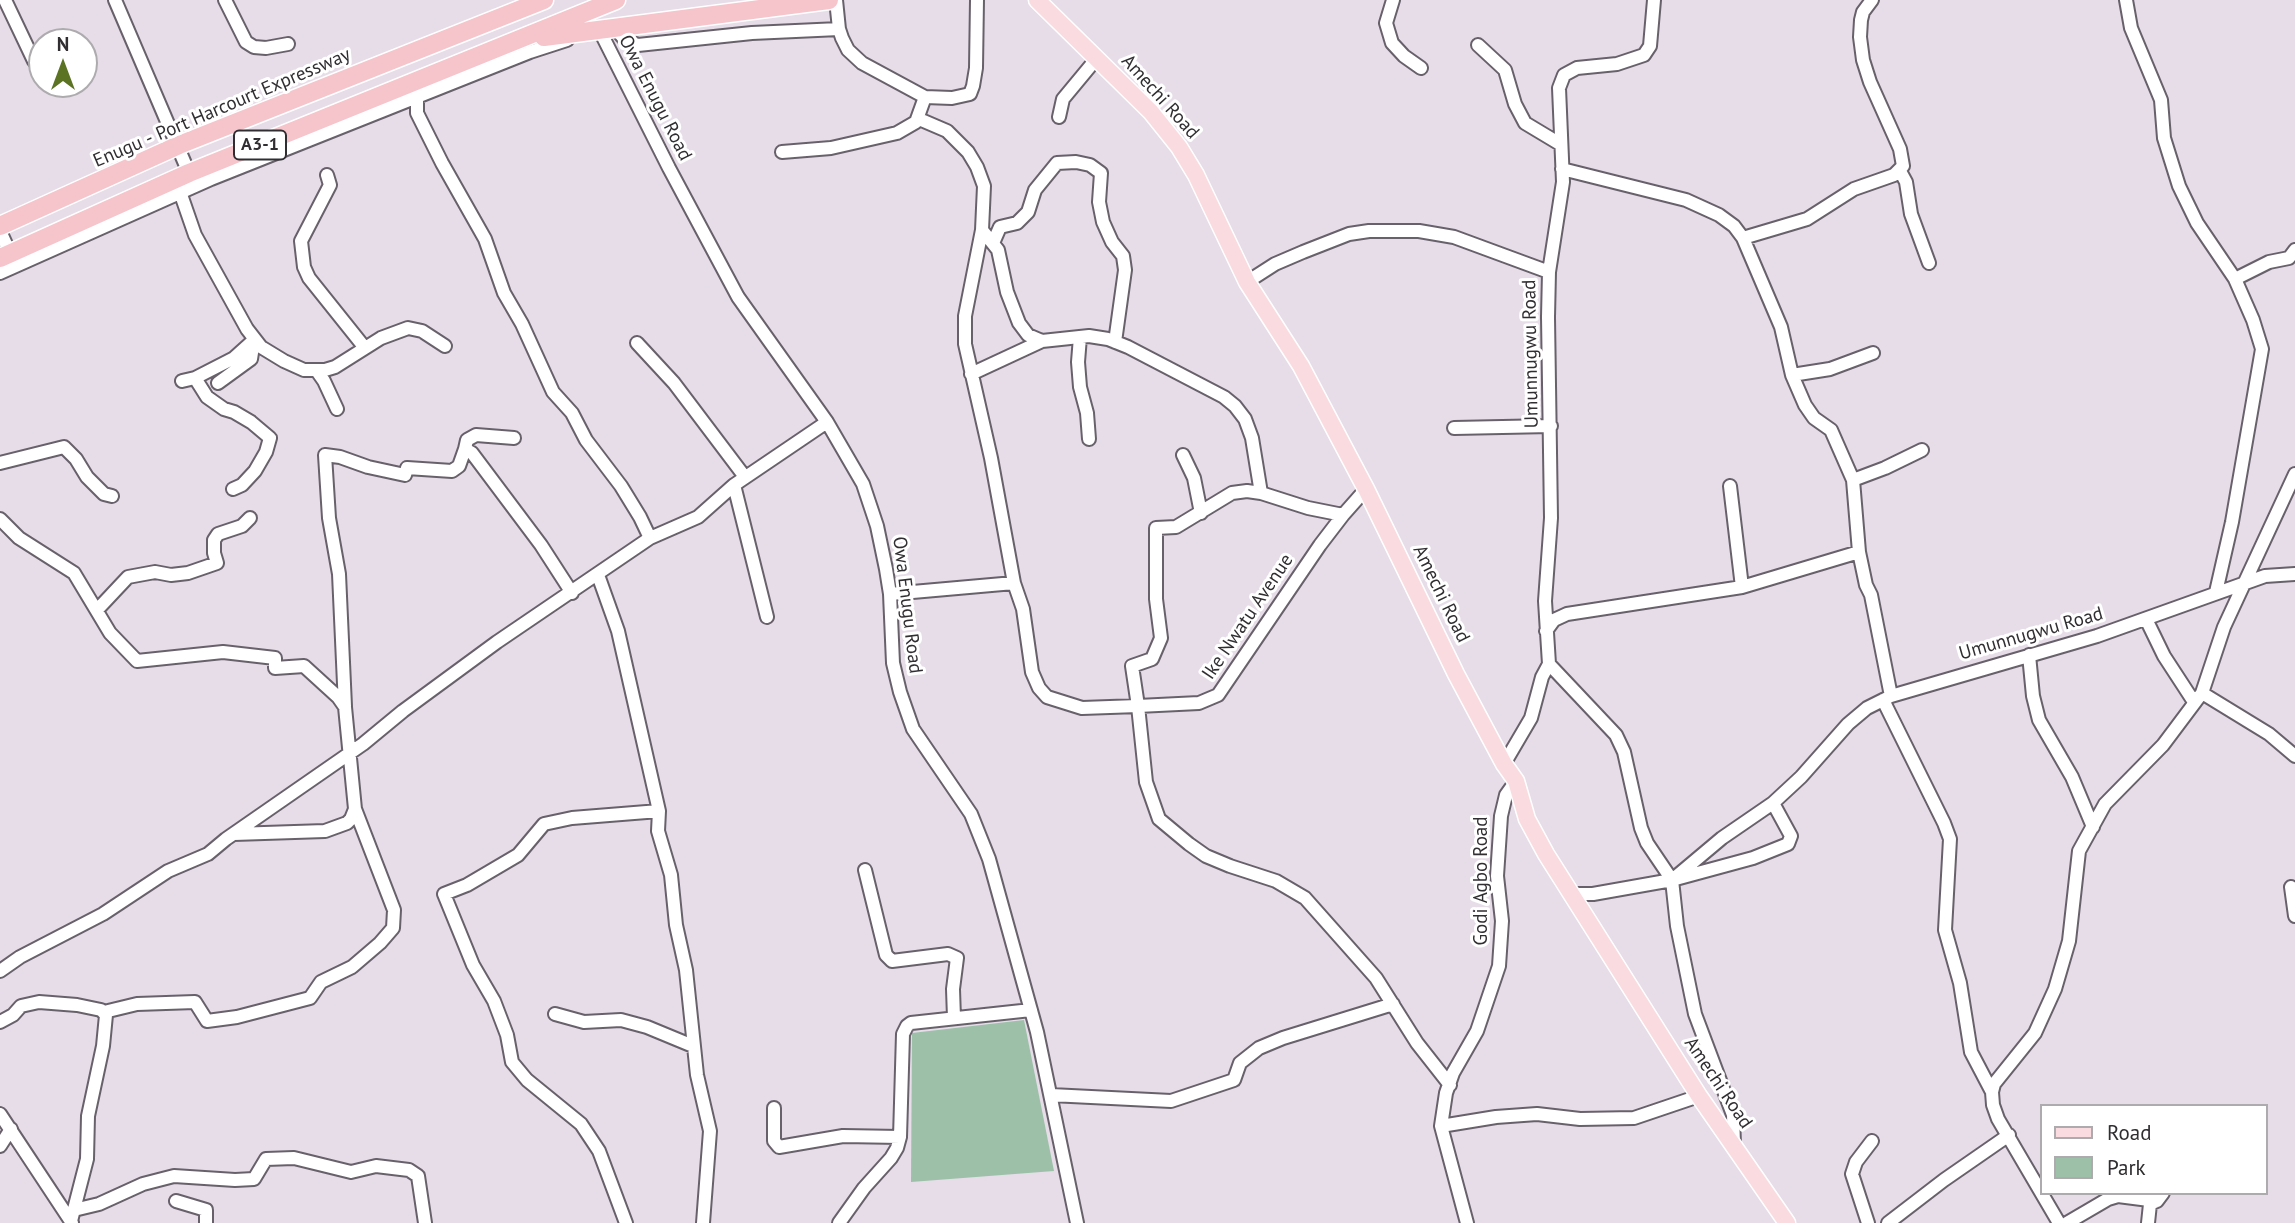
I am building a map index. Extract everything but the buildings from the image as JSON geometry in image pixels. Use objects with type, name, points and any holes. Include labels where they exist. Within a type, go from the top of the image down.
[{"type":"highway","points":[[461,33],[513,0]]},
{"type":"highway","points":[[461,33],[544,0]]},
{"type":"highway","name":"A3-1","points":[[5,256],[616,0]]},
{"type":"highway","points":[[523,39],[829,0]]},
{"type":"highway","name":"Enugu - Port Harcourt Expressway","points":[[0,229],[179,145],[461,33]]},
{"type":"main road","name":"Amechi Road","points":[[1037,0],[1151,112],[1179,147],[1196,175],[1247,282],[1300,366],[1366,489],[1456,674],[1504,764],[1516,781],[1527,819],[1546,854],[1699,1096],[1787,1223]]},
{"type":"street","points":[[5,0],[28,49]]},
{"type":"street","points":[[115,0],[179,145],[182,181],[195,235],[254,340],[284,361],[304,370],[317,371],[335,367],[380,338],[408,328],[422,331],[445,346]]},
{"type":"street","points":[[225,0],[246,42],[254,47],[267,48],[288,44]]},
{"type":"street","points":[[836,0],[839,29],[848,50],[862,63],[925,97],[951,98],[970,94],[976,68],[977,0]]},
{"type":"street","points":[[1393,0],[1386,23],[1392,43],[1421,68]]},
{"type":"street","name":"Umunnugwu Road","points":[[1504,764],[1531,718],[1542,677],[1549,664],[1545,601],[1551,518],[1549,272],[1562,195],[1559,88],[1568,71],[1617,64],[1644,55],[1650,46],[1654,0]]},
{"type":"street","points":[[1742,239],[1807,219],[1854,189],[1900,171],[1903,166],[1900,149],[1870,82],[1862,53],[1861,20],[1863,12],[1872,0]]},
{"type":"street","points":[[2126,0],[2131,28],[2161,100],[2164,138],[2179,186],[2197,223],[2235,279],[2262,349],[2232,522],[2216,592]]},
{"type":"street","points":[[0,272],[182,181],[417,98],[530,52],[608,29],[638,45],[752,33],[839,29]]},
{"type":"street","name":"Owa Enugu Road","points":[[608,29],[669,168],[738,297],[827,422],[863,484],[877,526],[890,594],[893,663],[906,715],[971,814],[989,859],[1031,1010],[1077,1223]]},
{"type":"street","points":[[1478,45],[1505,69],[1515,104],[1525,123],[1560,144]]},
{"type":"street","points":[[1059,117],[1063,99],[1097,58]]},
{"type":"street","points":[[782,152],[831,148],[909,128],[919,119],[925,97]]},
{"type":"street","points":[[417,98],[417,113],[485,239],[504,293],[522,324],[553,392],[572,413],[586,440],[640,517],[650,538]]},
{"type":"street","name":"Ike Nwatu Avenue","points":[[919,119],[947,131],[968,152],[984,186],[982,230],[964,331],[1014,583],[1023,609],[1032,672],[1039,688],[1047,697],[1082,708],[1199,703],[1218,695],[1343,515],[1366,489]]},
{"type":"street","points":[[993,243],[1000,227],[1017,223],[1028,212],[1035,190],[1057,163],[1076,162],[1090,165],[1101,173],[1099,202],[1103,222],[1112,242],[1123,256],[1125,270],[1115,342]]},
{"type":"street","points":[[1562,169],[1686,200],[1734,226],[1781,327],[1792,375],[1805,405],[1814,418],[1831,430],[1853,480],[1859,552],[1866,585],[1871,595],[1887,698],[1950,839],[1945,930],[1960,983],[1971,1052],[1992,1092]]},
{"type":"street","points":[[1900,171],[1906,182],[1912,214],[1928,263]]},
{"type":"street","points":[[327,175],[330,185],[301,241],[304,267],[309,278],[365,348]]},
{"type":"street","points":[[0,229],[5,256]]},
{"type":"street","points":[[982,230],[998,250],[1007,292],[1019,323],[1028,335],[1042,341]]},
{"type":"street","points":[[1247,282],[1283,260],[1358,232],[1419,231],[1444,235],[1549,272]]},
{"type":"street","points":[[2235,279],[2269,262],[2289,258],[2295,250]]},
{"type":"street","points":[[1080,337],[1078,362],[1080,387],[1087,413],[1088,439]]},
{"type":"street","points":[[971,373],[1042,341],[1089,337],[1115,342],[1224,397],[1235,406],[1245,419],[1252,438],[1261,493]]},
{"type":"street","points":[[233,489],[242,485],[258,467],[267,452],[270,438],[251,422],[207,397],[189,380],[233,358],[254,340]]},
{"type":"street","points":[[218,383],[251,359],[254,340]]},
{"type":"street","points":[[637,343],[674,383],[739,482],[767,617]]},
{"type":"street","points":[[1792,375],[1830,369],[1873,353]]},
{"type":"street","points":[[317,371],[337,410]]},
{"type":"street","points":[[0,971],[14,960],[103,914],[168,871],[208,854],[497,642],[650,538],[698,517],[739,482],[827,422]]},
{"type":"street","points":[[1454,428],[1551,426]]},
{"type":"street","points":[[514,438],[476,435],[467,440],[469,451],[541,545],[572,593]]},
{"type":"street","points":[[0,463],[64,447],[76,459],[87,477],[104,494],[112,496]]},
{"type":"street","points":[[1853,480],[1922,450]]},
{"type":"street","points":[[0,1021],[13,1015],[21,1006],[39,1002],[63,1003],[104,1012],[137,1004],[195,1002],[207,1021],[237,1017],[310,998],[321,982],[352,967],[393,928],[394,910],[355,809],[345,707],[339,574],[329,518],[325,455],[405,475],[407,468],[452,471],[469,451]]},
{"type":"street","points":[[1183,455],[1194,478],[1201,513]]},
{"type":"street","points":[[248,491],[264,472],[258,467]]},
{"type":"street","points":[[2039,1188],[1998,1119],[1993,1105],[1994,1084],[2035,1034],[2056,989],[2069,941],[2079,851],[2105,804],[2163,745],[2198,698],[2224,627],[2295,474]]},
{"type":"street","points":[[1730,486],[1742,587]]},
{"type":"street","points":[[1343,515],[1247,491],[1233,493],[1176,527],[1156,528],[1156,598],[1161,638],[1152,659],[1132,666],[1146,782],[1159,819],[1206,856],[1276,881],[1305,898],[1376,978],[1417,1043],[1450,1085]]},
{"type":"street","points":[[97,610],[128,578],[155,572],[171,575],[188,573],[217,563],[214,540],[218,534],[242,526],[250,519]]},
{"type":"street","points":[[1,523],[19,538],[74,573],[110,633],[137,662],[223,652],[275,658],[275,668],[304,666],[338,696],[345,707]]},
{"type":"street","points":[[1546,631],[1554,620],[1567,614],[1742,587],[1859,552]]},
{"type":"street","name":"Umunnugwu Road","points":[[1672,880],[1722,838],[1773,803],[1801,777],[1856,716],[1887,698],[2097,636],[2265,576],[2295,574]]},
{"type":"street","points":[[598,575],[618,631],[659,811],[658,831],[671,875],[676,925],[686,970],[693,1045],[709,1131],[703,1223]]},
{"type":"street","points":[[890,594],[1014,583]]},
{"type":"street","points":[[2146,619],[2164,656],[2198,698],[2269,734],[2295,756]]},
{"type":"street","points":[[2029,655],[2033,696],[2039,720],[2046,737],[2072,777],[2093,827]]},
{"type":"street","points":[[1549,664],[1616,735],[1623,752],[1641,828],[1647,843],[1672,880],[1677,926],[1695,1014],[1733,1115],[1734,1144]]},
{"type":"street","name":"Godi Agbo Road","points":[[1467,1223],[1441,1126],[1446,1093],[1477,1031],[1499,966],[1502,921],[1497,876],[1501,816],[1506,795],[1516,781]]},
{"type":"street","points":[[1571,894],[1593,894],[1672,880],[1753,859],[1788,844],[1791,836],[1773,803]]},
{"type":"street","points":[[233,834],[325,831],[347,823],[355,809]]},
{"type":"street","points":[[626,1223],[599,1151],[581,1124],[527,1080],[512,1062],[507,1035],[494,1001],[473,965],[444,894],[467,885],[518,855],[544,824],[572,818],[659,811]]},
{"type":"street","points":[[865,870],[886,955],[892,961],[948,954],[957,958],[953,989],[954,1018]]},
{"type":"street","points":[[2291,887],[2295,916]]},
{"type":"street","points":[[1051,1095],[1171,1101],[1234,1080],[1240,1063],[1259,1048],[1393,1004]]},
{"type":"street","points":[[839,1223],[864,1188],[891,1158],[900,1138],[904,1030],[911,1023],[1031,1010]]},
{"type":"street","points":[[72,1218],[87,1159],[89,1116],[103,1046],[106,1020],[104,1012]]},
{"type":"street","points":[[555,1014],[584,1022],[621,1020],[648,1027],[693,1045]]},
{"type":"street","points":[[1441,1126],[1496,1117],[1537,1114],[1580,1119],[1634,1118],[1699,1096]]},
{"type":"street","points":[[774,1108],[774,1140],[779,1147],[843,1136],[900,1138]]},
{"type":"street","points":[[0,1114],[72,1218]]},
{"type":"street","points":[[0,1146],[10,1129]]},
{"type":"street","points":[[1888,1223],[2009,1135]]},
{"type":"street","points":[[1868,1223],[1853,1169],[1872,1141]]},
{"type":"street","points":[[72,1218],[143,1184],[174,1176],[254,1179],[265,1159],[294,1158],[351,1172],[376,1166],[409,1170],[418,1176],[425,1223]]},
{"type":"street","points":[[2043,1195],[2059,1223]]},
{"type":"street","points":[[2067,1223],[2118,1196],[2160,1197]]},
{"type":"street","points":[[2147,1223],[2150,1204],[2160,1197]]},
{"type":"street","points":[[176,1202],[206,1210],[206,1223]]},
{"type":"green space","points":[[1024,1020],[1054,1171],[911,1182],[912,1033]]}]
